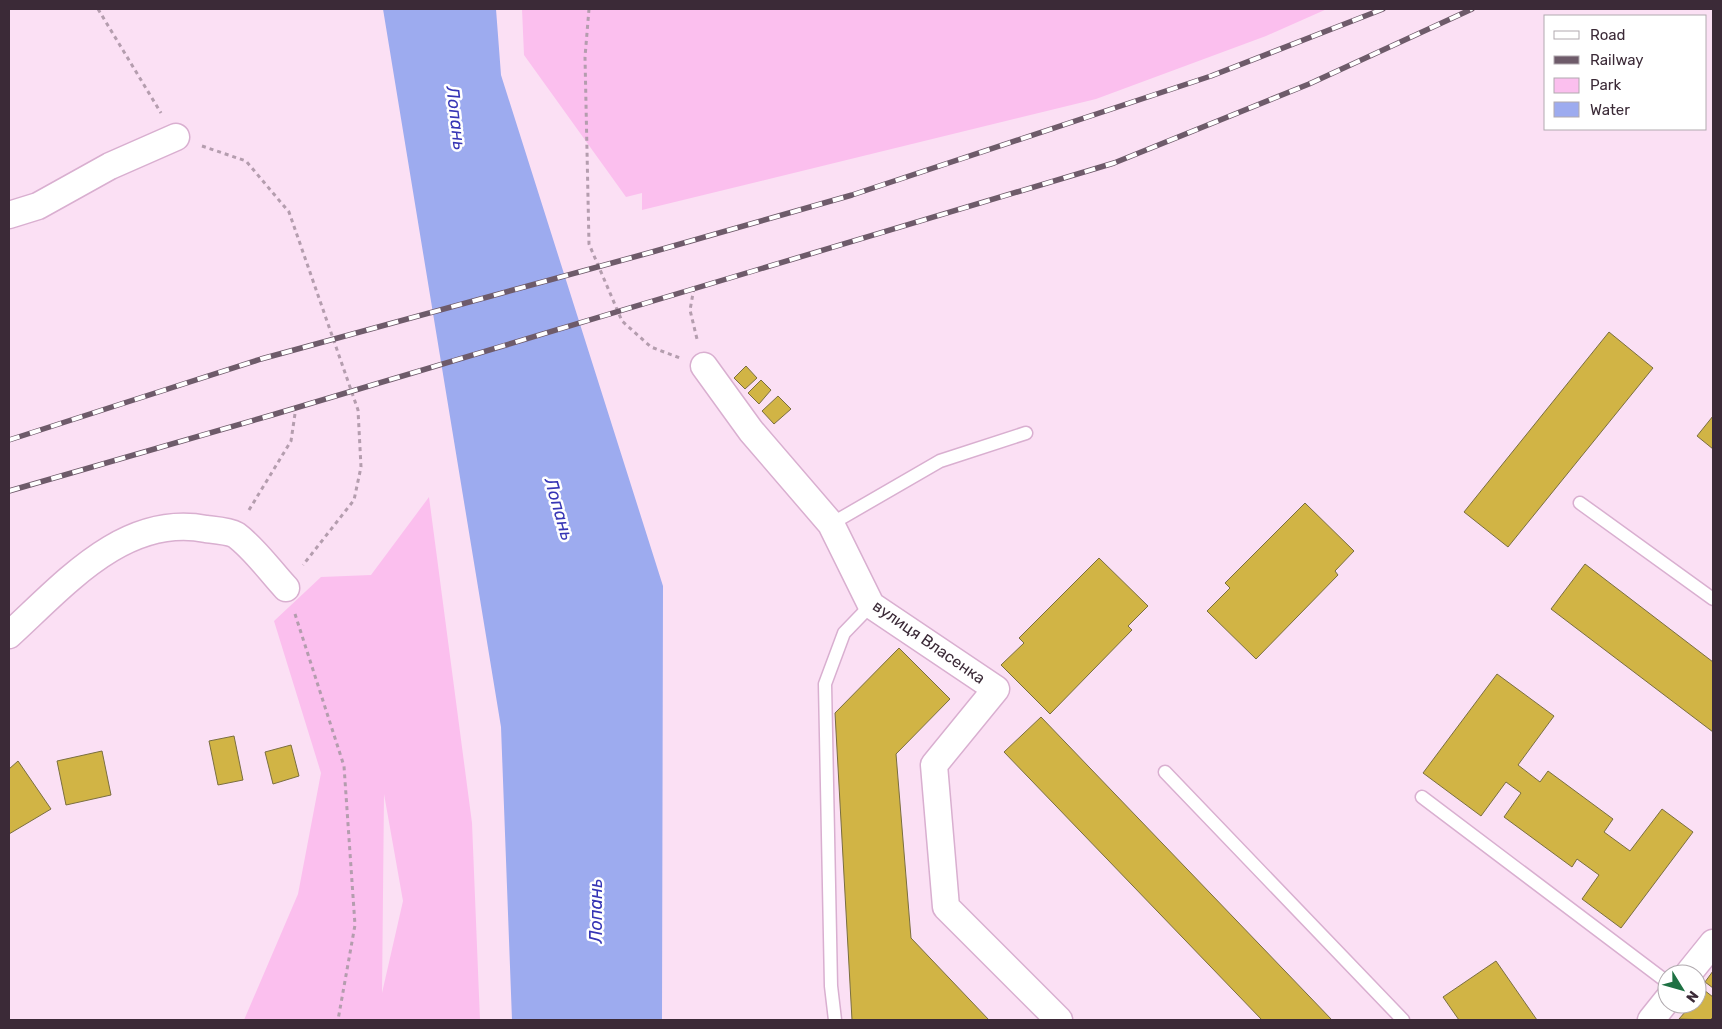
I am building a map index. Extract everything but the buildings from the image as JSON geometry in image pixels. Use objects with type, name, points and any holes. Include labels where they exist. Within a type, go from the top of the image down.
[{"type":"street","points":[[9,215],[38,206],[110,166],[176,137]]},
{"type":"street","name":"вулиця Власенка","points":[[704,366],[751,431],[831,524],[871,605],[996,689],[934,765],[946,907],[1059,1020]]},
{"type":"street","points":[[9,635],[94,558],[126,539],[161,529],[198,527],[234,534],[286,588]]},
{"type":"street","points":[[1696,964],[1713,943]]},
{"type":"lane","points":[[831,524],[940,460],[1026,434]]},
{"type":"lane","points":[[1580,502],[1713,599]]},
{"type":"lane","points":[[835,1020],[831,986],[825,684],[844,633],[871,605]]},
{"type":"lane","points":[[1165,772],[1402,1020]]},
{"type":"lane","points":[[1422,797],[1657,974]]},
{"type":"path","points":[[98,9],[176,137],[246,160],[289,212],[358,410],[362,467],[354,500],[286,588],[303,633],[344,766],[355,925],[338,1020]]},
{"type":"path","points":[[589,9],[585,57],[589,244],[622,321],[651,347],[704,366]]},
{"type":"path","points":[[690,310],[694,288]]},
{"type":"path","points":[[234,534],[291,441],[296,407]]},
{"type":"green space","points":[[522,9],[1327,9],[1266,36],[1096,99],[642,210],[642,193],[626,197],[524,55]]},
{"type":"green space","points":[[429,497],[472,823],[480,1020],[244,1020],[298,894],[321,773],[274,621],[321,577],[371,575]],"holes":[[[384,794],[403,901],[382,993]]]},
{"type":"water","name":"Лопань","points":[[383,9],[496,9],[501,75],[663,586],[662,1020],[512,1020],[501,727]]},
{"type":"railway","points":[[9,440],[261,359],[852,195],[1211,76],[1383,9]]},
{"type":"railway","points":[[9,491],[272,415],[1114,163],[1309,84],[1472,9]]}]
